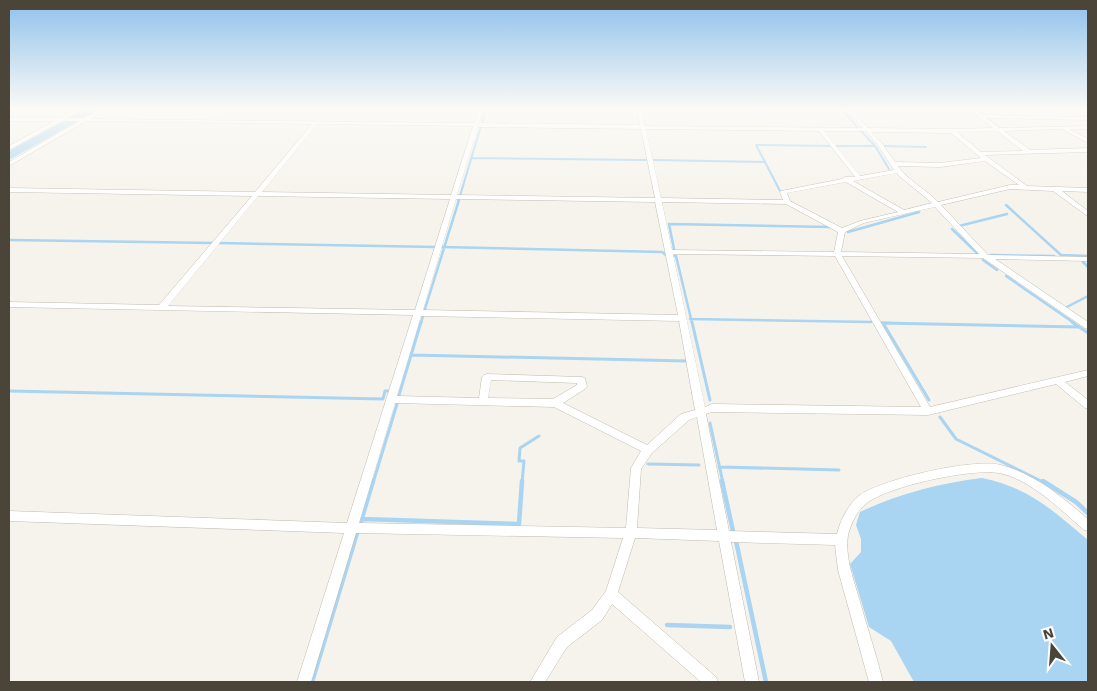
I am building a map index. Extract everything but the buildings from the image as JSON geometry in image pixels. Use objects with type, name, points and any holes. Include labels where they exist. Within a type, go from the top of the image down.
[{"type":"street","points":[[9,148],[24,140]]},
{"type":"street","points":[[9,164],[51,140]]},
{"type":"street","points":[[162,307],[301,140]]},
{"type":"street","points":[[304,682],[471,140]]},
{"type":"street","points":[[646,140],[683,318],[752,682]]},
{"type":"street","points":[[829,140],[858,177]]},
{"type":"street","points":[[876,140],[883,148],[897,171],[937,204],[986,257],[1088,326]]},
{"type":"street","points":[[963,140],[1025,187]]},
{"type":"street","points":[[1013,140],[1028,152]]},
{"type":"street","points":[[980,154],[1088,150]]},
{"type":"street","points":[[893,164],[940,165],[986,159]]},
{"type":"street","points":[[787,202],[783,192],[845,179],[897,171]]},
{"type":"street","points":[[845,179],[903,212]]},
{"type":"street","points":[[842,231],[862,222],[988,191],[1025,187],[1088,190]]},
{"type":"street","points":[[1054,188],[1088,214]]},
{"type":"street","points":[[9,190],[787,202],[842,231]]},
{"type":"street","points":[[842,231],[837,254],[928,411]]},
{"type":"street","points":[[669,252],[1088,258]]},
{"type":"street","points":[[9,305],[683,318]]},
{"type":"street","points":[[537,682],[562,642],[597,615],[612,594],[631,533],[636,468],[648,450],[684,416],[712,408],[928,411],[1088,373]]},
{"type":"street","points":[[483,401],[487,377],[582,380],[582,387],[555,403]]},
{"type":"street","points":[[1058,381],[1088,405]]},
{"type":"street","points":[[392,399],[555,403],[648,450]]},
{"type":"street","points":[[876,682],[842,562],[842,540],[849,516],[865,498],[896,485],[974,468],[998,469],[1024,479],[1054,497],[1088,526]]},
{"type":"street","points":[[9,516],[352,528],[631,533],[842,540]]},
{"type":"street","points":[[612,594],[711,682]]},
{"type":"water","points":[[29,140],[44,140],[9,160],[9,151]]},
{"type":"water","points":[[982,478],[999,482],[1027,494],[1051,510],[1088,540],[1088,682],[914,682],[891,641],[869,627],[850,564],[861,552],[861,539],[856,525],[860,512],[920,490]]},
{"type":"waterway","points":[[471,158],[477,140]]},
{"type":"waterway","points":[[870,140],[889,169]]},
{"type":"waterway","points":[[765,162],[756,145],[831,146]]},
{"type":"waterway","points":[[836,146],[874,146]]},
{"type":"waterway","points":[[884,146],[926,147]]},
{"type":"waterway","points":[[460,196],[471,158]]},
{"type":"waterway","points":[[471,158],[646,160]]},
{"type":"waterway","points":[[653,160],[765,162]]},
{"type":"waterway","points":[[765,162],[780,191]]},
{"type":"waterway","points":[[444,247],[459,200]]},
{"type":"waterway","points":[[1006,205],[1061,255],[1088,256]]},
{"type":"waterway","points":[[848,232],[919,212]]},
{"type":"waterway","points":[[959,226],[1007,214]]},
{"type":"waterway","points":[[674,249],[669,224],[830,227]]},
{"type":"waterway","points":[[952,229],[978,254]]},
{"type":"waterway","points":[[9,240],[213,243]]},
{"type":"waterway","points":[[219,243],[435,247]]},
{"type":"waterway","points":[[425,309],[444,247]]},
{"type":"waterway","points":[[444,247],[662,252],[666,255]]},
{"type":"waterway","points":[[991,255],[1054,256]]},
{"type":"waterway","points":[[674,256],[676,256],[691,319]]},
{"type":"waterway","points":[[983,260],[997,270]]},
{"type":"waterway","points":[[1083,262],[1088,267]]},
{"type":"waterway","points":[[1006,276],[1074,323]]},
{"type":"waterway","points":[[1065,308],[1088,296]]},
{"type":"waterway","points":[[421,323],[423,316]]},
{"type":"waterway","points":[[691,319],[871,322]]},
{"type":"waterway","points":[[691,319],[692,323]]},
{"type":"waterway","points":[[411,355],[421,322]]},
{"type":"waterway","points":[[692,322],[710,400]]},
{"type":"waterway","points":[[1072,322],[1088,333]]},
{"type":"waterway","points":[[883,323],[881,323],[883,323]]},
{"type":"waterway","points":[[883,323],[892,323]]},
{"type":"waterway","points":[[883,323],[1079,327]]},
{"type":"waterway","points":[[883,323],[929,400]]},
{"type":"waterway","points":[[399,395],[411,355]]},
{"type":"waterway","points":[[411,355],[686,361]]},
{"type":"waterway","points":[[9,391],[383,399],[385,391],[390,391]]},
{"type":"waterway","points":[[373,483],[397,404]]},
{"type":"waterway","points":[[940,417],[956,439],[1045,483]]},
{"type":"waterway","points":[[710,423],[720,467]]},
{"type":"waterway","points":[[522,483],[524,461],[519,461],[520,448],[539,436]]},
{"type":"waterway","points":[[648,464],[699,465]]},
{"type":"waterway","points":[[720,467],[839,470]]},
{"type":"waterway","points":[[720,467],[723,483]]},
{"type":"waterway","points":[[361,521],[373,481]]},
{"type":"waterway","points":[[362,519],[519,524],[522,481]]},
{"type":"waterway","points":[[722,481],[733,531]]},
{"type":"waterway","points":[[1043,481],[1076,502],[1088,513]]},
{"type":"waterway","points":[[312,682],[357,533]]},
{"type":"waterway","points":[[736,541],[766,682]]},
{"type":"waterway","points":[[667,625],[730,627]]}]
